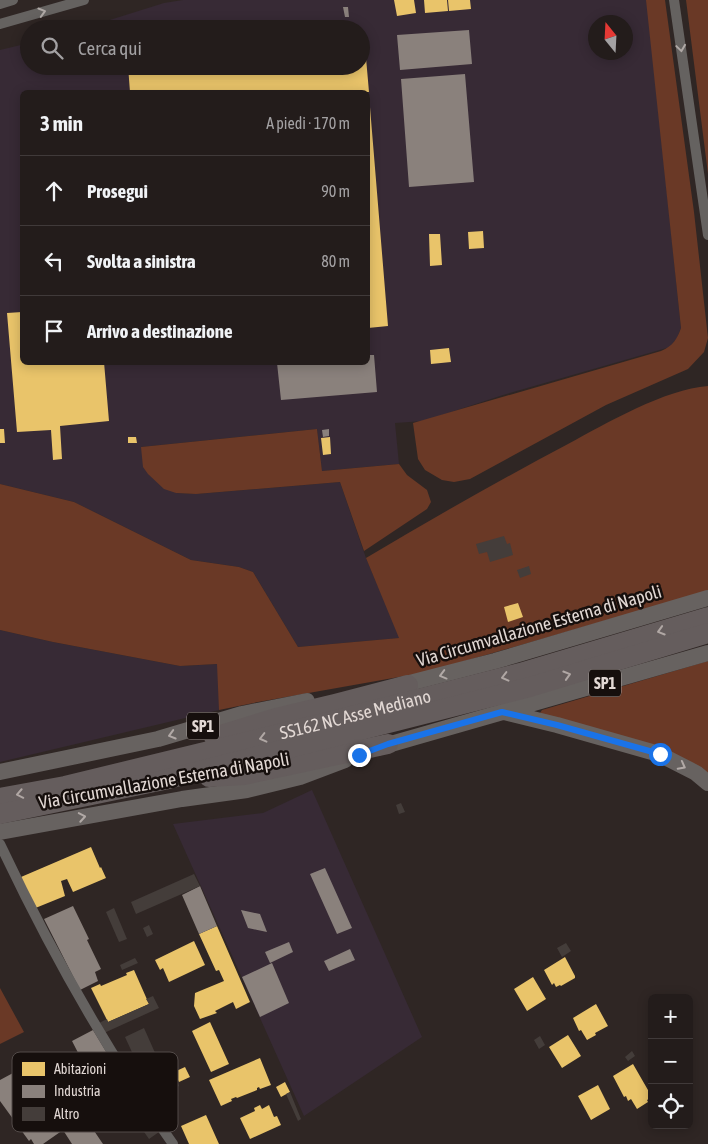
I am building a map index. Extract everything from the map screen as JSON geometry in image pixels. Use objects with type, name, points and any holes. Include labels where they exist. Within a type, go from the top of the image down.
[{"type":"highway","name":"SS162 NC Asse Mediano","points":[[0,798],[65,786],[520,673],[708,617]]},
{"type":"highway","name":"SS162 NC Asse Mediano","points":[[0,814],[164,780],[530,686],[708,633]]},
{"type":"highway","points":[[65,786],[276,718],[408,685]]},
{"type":"highway","points":[[164,780],[244,775],[388,744]]},
{"type":"main road","name":"Via Circumvallazione Esterna di Napoli","points":[[0,772],[158,739],[242,714],[322,698],[408,685],[708,598]]},
{"type":"main road","name":"Via Circumvallazione Esterna di Napoli","points":[[0,832],[182,799],[247,790],[300,777],[388,744],[573,693],[708,653]]},
{"type":"main road","points":[[502,712],[557,725],[660,754],[696,773],[708,783]]},
{"type":"street","points":[[0,4],[13,0]]},
{"type":"street","points":[[0,24],[84,0]]},
{"type":"street","points":[[674,0],[708,235]]},
{"type":"street","points":[[0,844],[32,912],[94,1026],[111,1052]]},
{"type":"street","points":[[165,1132],[174,1144]]},
{"type":"shaded area","points":[[183,0],[647,0],[681,328],[677,338],[670,347],[503,395],[424,421],[395,423],[399,464],[322,471],[317,429],[141,447],[176,493],[196,494],[340,482],[366,558],[400,638],[298,647],[253,572],[239,567],[191,560],[74,502],[0,484],[0,50],[20,45],[20,75],[370,75],[370,20],[110,20],[164,3]]},
{"type":"shaded area","points":[[646,0],[665,0],[694,212],[708,338],[704,352],[688,369],[606,405],[470,479],[454,482],[442,480],[425,470],[418,459],[413,423],[661,351],[672,344],[681,328]]},
{"type":"shaded area","points":[[686,0],[708,0],[708,174]]},
{"type":"shaded area","points":[[708,386],[708,591],[427,672],[219,710],[217,664],[180,666],[0,630],[0,484],[74,502],[191,560],[239,567],[253,572],[298,647],[399,638],[366,558],[492,485],[618,417],[673,393]]},
{"type":"shaded area","points":[[317,429],[322,471],[399,464],[407,475],[427,490],[431,502],[427,509],[364,551],[340,482],[196,494],[176,493],[164,489],[143,467],[141,447]]},
{"type":"shaded area","points":[[0,630],[180,666],[217,664],[239,702],[219,710],[0,762]]},
{"type":"shaded area","points":[[708,661],[708,774],[540,713],[542,710]]},
{"type":"shaded area","points":[[312,790],[422,1037],[304,1116],[173,824],[263,813]]},
{"type":"shaded area","points":[[0,988],[24,1032],[0,1044]]},
{"type":"building: Abitazioni","points":[[394,0],[414,0],[416,13],[397,16]]},
{"type":"building: Abitazioni","points":[[424,0],[447,0],[448,11],[425,13]]},
{"type":"building: Abitazioni","points":[[448,0],[470,0],[471,9],[449,11]]},
{"type":"building: Abitazioni","points":[[129,75],[368,75],[369,90],[130,90]]},
{"type":"building: Abitazioni","points":[[370,107],[388,326],[370,328]]},
{"type":"building: Abitazioni","points":[[483,231],[484,248],[469,249],[468,232]]},
{"type":"building: Abitazioni","points":[[429,234],[440,234],[442,265],[430,266]]},
{"type":"building: Abitazioni","points":[[20,312],[20,365],[104,365],[109,421],[60,426],[62,459],[53,460],[51,430],[17,432],[7,313]]},
{"type":"building: Abitazioni","points":[[449,348],[451,362],[431,364],[430,350]]},
{"type":"building: Abitazioni","points":[[0,429],[4,429],[5,443],[0,443]]},
{"type":"building: Abitazioni","points":[[128,437],[136,437],[137,443],[128,443]]},
{"type":"building: Abitazioni","points":[[330,437],[331,454],[323,455],[321,438]]},
{"type":"building: Abitazioni","points":[[518,603],[523,617],[508,622],[504,607]]},
{"type":"building: Abitazioni","points":[[91,847],[106,878],[73,892],[67,879],[61,881],[65,896],[33,909],[21,877]]},
{"type":"building: Abitazioni","points":[[217,926],[250,1002],[236,1009],[233,1002],[215,1011],[217,1013],[200,1019],[194,1006],[195,993],[224,981],[219,970],[216,971],[199,934]]},
{"type":"building: Abitazioni","points":[[194,941],[205,965],[169,982],[163,968],[160,970],[155,960]]},
{"type":"building: Abitazioni","points":[[565,957],[575,978],[556,987],[554,983],[552,985],[544,970]]},
{"type":"building: Abitazioni","points":[[134,970],[149,1004],[108,1022],[91,988],[100,984],[101,986]]},
{"type":"building: Abitazioni","points":[[533,977],[546,999],[527,1011],[514,989]]},
{"type":"building: Abitazioni","points":[[596,1004],[608,1026],[587,1040],[581,1030],[579,1031],[573,1018]]},
{"type":"building: Abitazioni","points":[[210,1022],[229,1064],[211,1072],[192,1031]]},
{"type":"building: Abitazioni","points":[[568,1035],[581,1056],[562,1068],[549,1047]]},
{"type":"building: Abitazioni","points":[[260,1058],[271,1085],[260,1089],[259,1087],[257,1090],[231,1099],[232,1101],[221,1106],[209,1080]]},
{"type":"building: Abitazioni","points":[[633,1064],[648,1090],[648,1102],[637,1109],[631,1099],[628,1101],[626,1096],[624,1097],[613,1076]]},
{"type":"building: Abitazioni","points":[[185,1067],[190,1077],[179,1082],[178,1070]]},
{"type":"building: Abitazioni","points":[[285,1082],[290,1092],[281,1097],[276,1087]]},
{"type":"building: Abitazioni","points":[[598,1085],[610,1109],[591,1120],[578,1096]]},
{"type":"building: Abitazioni","points":[[260,1105],[262,1109],[269,1105],[274,1117],[277,1116],[281,1125],[250,1139],[240,1118],[255,1111],[254,1108]]},
{"type":"building: Abitazioni","points":[[206,1115],[219,1144],[189,1144],[181,1126]]},
{"type":"building: Industria","points":[[343,7],[348,7],[349,17],[345,17]]},
{"type":"building: Industria","points":[[469,30],[472,64],[400,70],[397,35]]},
{"type":"building: Industria","points":[[465,74],[474,182],[409,187],[401,79]]},
{"type":"building: Industria","points":[[370,355],[374,355],[377,392],[281,400],[277,365],[370,365]]},
{"type":"building: Industria","points":[[329,429],[329,436],[323,437],[322,430]]},
{"type":"building: Industria","points":[[325,868],[352,928],[337,934],[310,874]]},
{"type":"building: Industria","points":[[200,886],[217,926],[199,934],[182,895]]},
{"type":"building: Industria","points":[[73,906],[101,969],[95,972],[98,981],[80,990],[44,919]]},
{"type":"building: Industria","points":[[241,910],[260,914],[267,932],[248,928]]},
{"type":"building: Industria","points":[[289,942],[293,952],[270,963],[265,952]]},
{"type":"building: Industria","points":[[350,949],[355,960],[329,971],[324,961]]},
{"type":"building: Industria","points":[[272,963],[289,1003],[260,1017],[242,977]]},
{"type":"building: Industria","points":[[93,1030],[106,1052],[78,1052],[72,1041]]},
{"type":"building: Industria","points":[[12,1074],[12,1118],[0,1101],[0,1080]]},
{"type":"building: Industria","points":[[22,1132],[60,1132],[43,1144],[34,1144],[31,1139],[29,1141]]},
{"type":"building: Industria","points":[[64,1132],[95,1132],[103,1144],[72,1144]]},
{"type":"building: Altro","points":[[504,536],[507,544],[510,543],[513,555],[490,562],[487,552],[479,554],[476,544]]},
{"type":"building: Altro","points":[[529,566],[531,574],[520,578],[517,570]]},
{"type":"building: Altro","points":[[401,803],[405,812],[399,814],[396,805]]},
{"type":"building: Altro","points":[[194,874],[200,886],[136,914],[131,902]]},
{"type":"building: Altro","points":[[114,908],[127,939],[119,942],[106,912]]},
{"type":"building: Altro","points":[[149,925],[153,934],[147,937],[143,928]]},
{"type":"building: Altro","points":[[566,943],[571,951],[562,957],[557,948]]},
{"type":"building: Altro","points":[[135,958],[138,963],[122,970],[120,965]]},
{"type":"building: Altro","points":[[153,996],[159,1008],[104,1033],[99,1023],[107,1019],[108,1022],[149,1004],[146,999]]},
{"type":"building: Altro","points":[[144,1028],[155,1052],[132,1052],[125,1037]]},
{"type":"building: Altro","points":[[540,1036],[545,1045],[539,1049],[534,1040]]},
{"type":"building: Altro","points":[[632,1051],[635,1056],[628,1061],[625,1057]]},
{"type":"building: Altro","points":[[290,1092],[301,1119],[298,1121],[286,1094]]},
{"type":"building: Altro","points":[[144,1132],[159,1132],[149,1139]]},
{"type":"route","points":[[359,755],[388,744],[502,712],[557,725],[660,754]]}]
